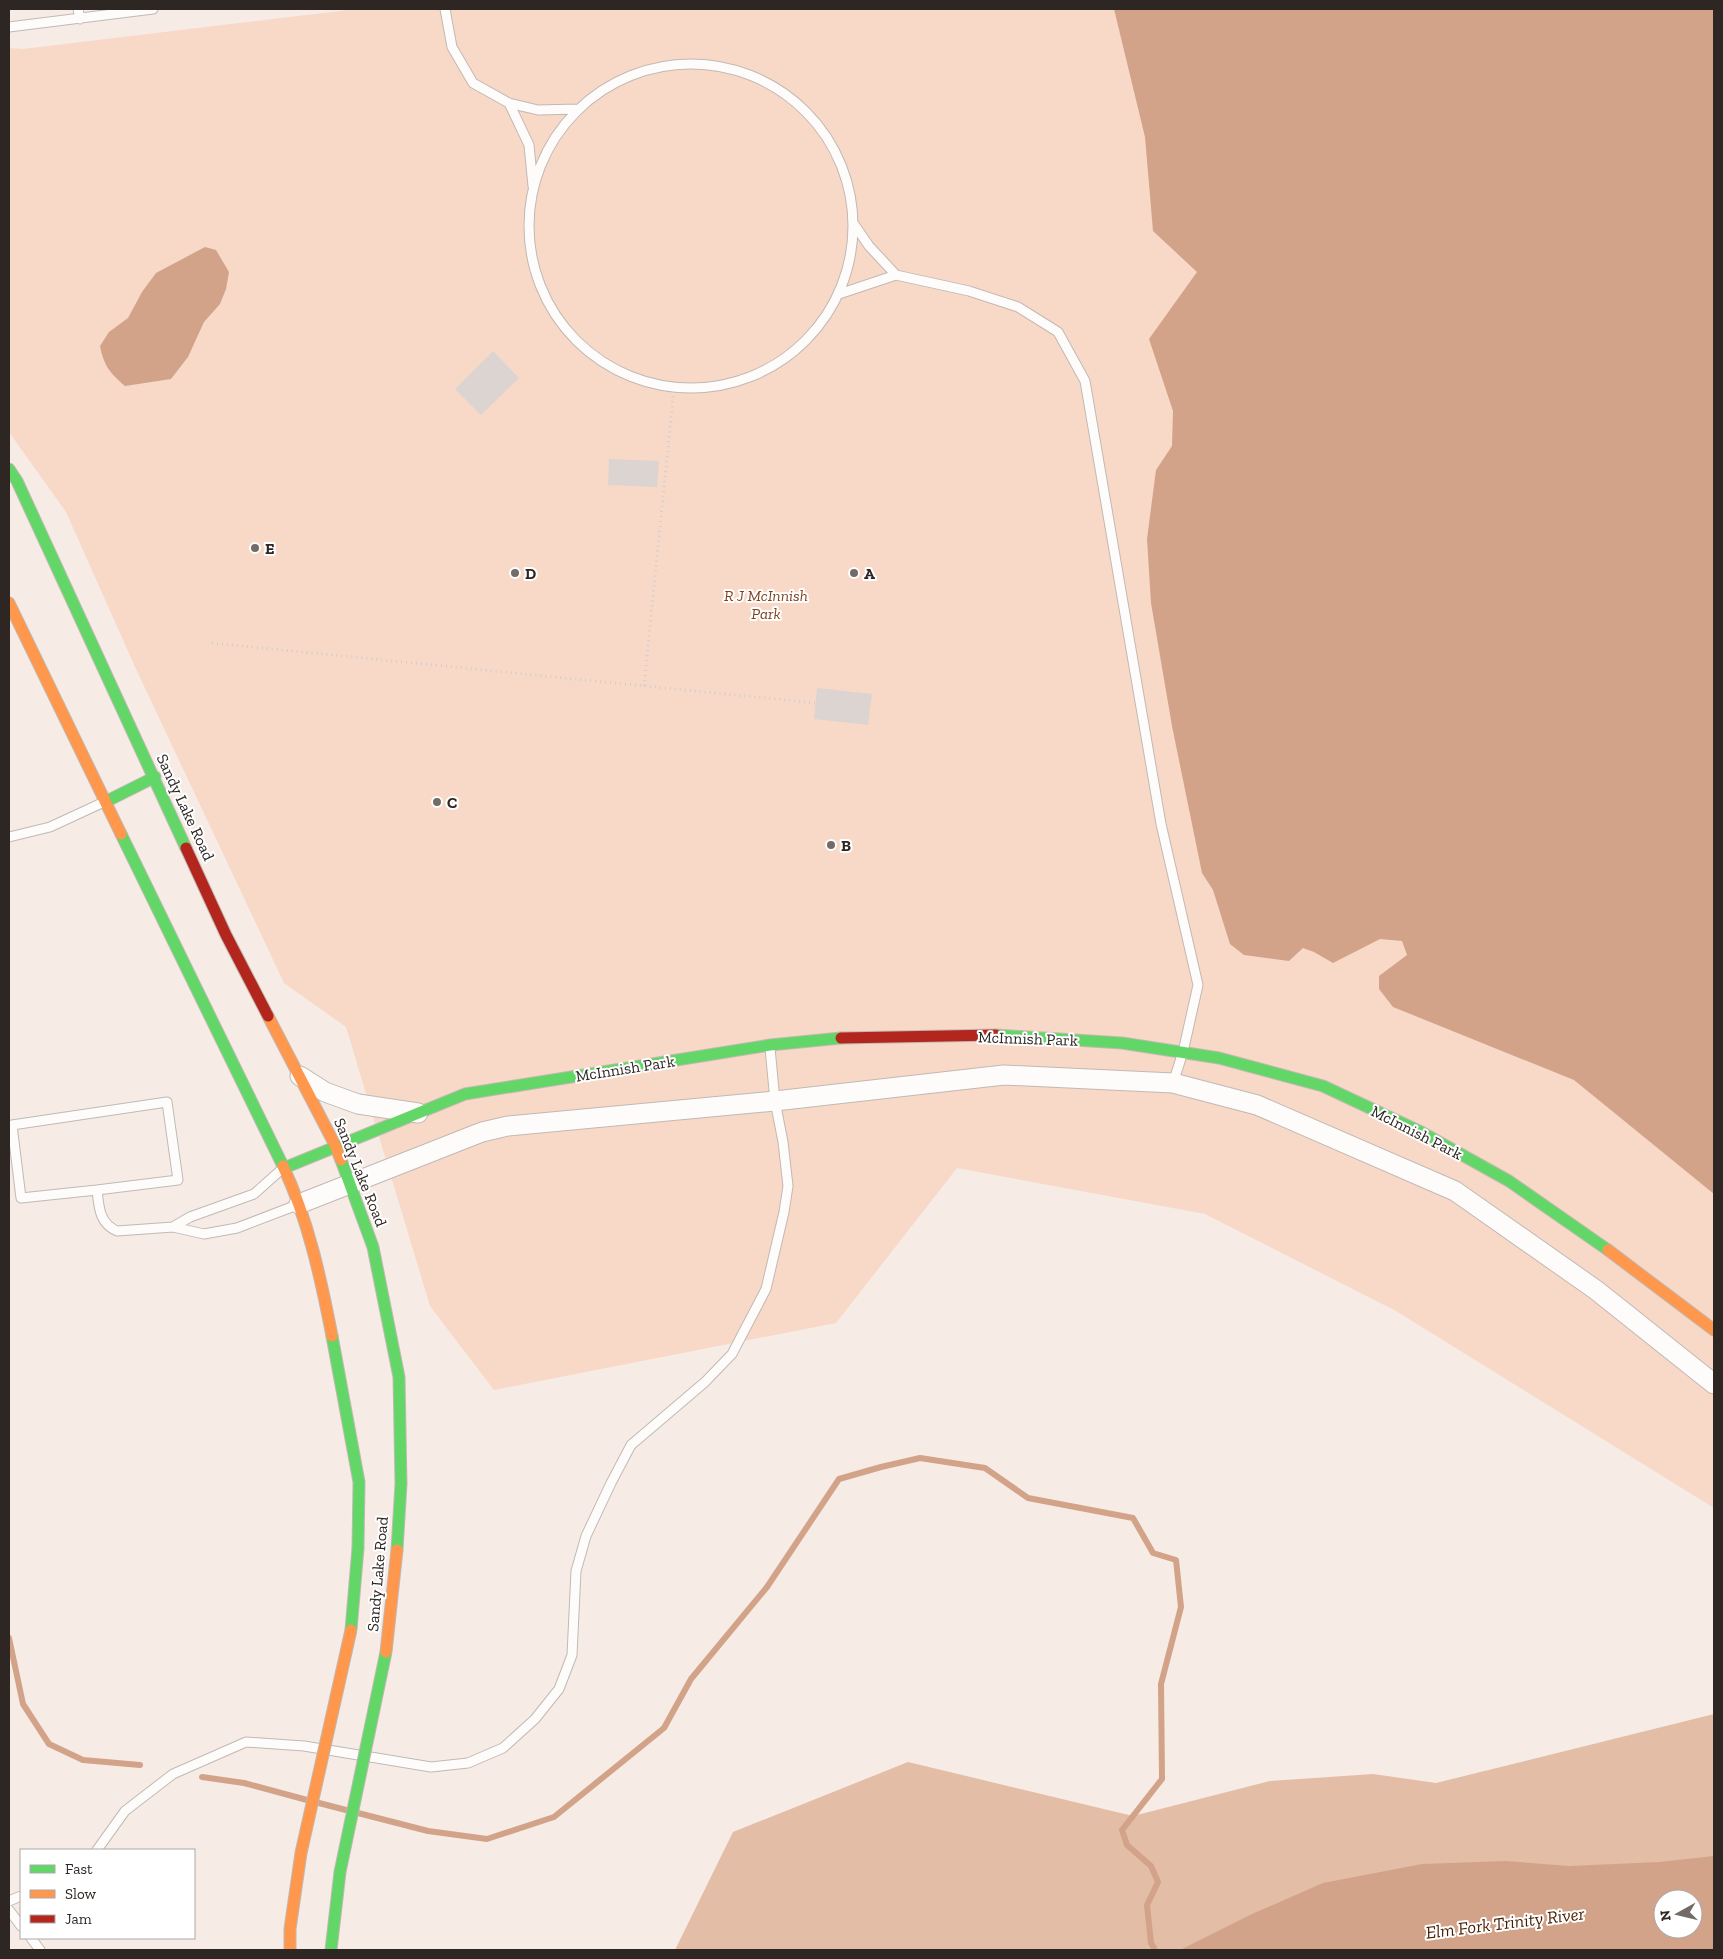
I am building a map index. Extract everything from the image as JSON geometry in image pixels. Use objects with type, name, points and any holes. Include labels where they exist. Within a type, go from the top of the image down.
[{"type":"main road","name":"Sandy Lake Road","points":[[9,469],[13,484],[154,777],[226,935],[335,1145],[373,1247],[399,1377],[401,1484],[388,1640],[340,1872],[331,1950]]},
{"type":"main road","name":"Sandy Lake Road","points":[[9,603],[284,1168],[299,1204],[323,1290],[359,1482],[358,1548],[350,1631],[301,1853],[290,1929],[290,1950]]},
{"type":"main road","points":[[106,801],[154,777]]},
{"type":"main road","name":"McInnish Park","points":[[284,1168],[335,1145],[465,1094],[770,1045],[836,1038],[1008,1035],[1122,1042],[1219,1058],[1322,1086],[1421,1132],[1525,1191],[1594,1238],[1714,1330]]},
{"type":"street","points":[[299,1204],[482,1132],[508,1126],[775,1101],[1004,1075],[1172,1083],[1257,1105],[1456,1191],[1596,1290],[1714,1384]]},
{"type":"street","points":[[300,1076],[325,1092],[358,1104],[418,1113]]},
{"type":"lane","points":[[78,9],[80,19]]},
{"type":"lane","points":[[9,27],[153,9]]},
{"type":"lane","points":[[445,9],[452,47],[473,83],[509,103],[538,110],[578,109]]},
{"type":"lane","points":[[509,103],[529,145],[533,188],[529,234],[538,279],[558,320],[590,353],[629,377],[674,388],[714,388],[753,377],[788,357],[818,329],[839,294],[850,260],[854,224],[848,184],[834,147],[810,114],[779,88],[743,71],[703,63],[658,66],[614,82],[578,109],[550,145],[533,188]]},
{"type":"lane","points":[[854,224],[869,246],[896,274]]},
{"type":"lane","points":[[839,294],[896,274],[969,290],[1018,307],[1058,332],[1085,381],[1162,824],[1198,984],[1183,1052],[1172,1083]]},
{"type":"lane","points":[[9,837],[50,827],[106,801]]},
{"type":"lane","points":[[99,1849],[125,1811],[174,1774],[246,1742],[310,1746],[431,1767],[468,1764],[503,1748],[535,1720],[559,1689],[572,1655],[576,1571],[586,1536],[631,1444],[705,1382],[732,1354],[766,1289],[784,1212],[788,1186],[783,1142],[775,1101],[770,1045]]},
{"type":"lane","points":[[167,1102],[178,1180],[97,1190],[21,1198],[12,1125],[167,1102]]},
{"type":"lane","points":[[173,1228],[190,1217],[254,1194],[284,1168]]},
{"type":"lane","points":[[97,1190],[101,1216],[110,1228],[117,1231],[173,1228],[204,1234],[237,1228],[299,1204]]},
{"type":"lane","points":[[9,1910],[20,1925]]},
{"type":"lane","points":[[32,1939],[40,1950]]},
{"type":"path","points":[[644,686],[674,388]]},
{"type":"path","points":[[212,643],[816,704]]},
{"type":"green space","name":"R J McInnish Park","points":[[357,9],[1714,9],[1714,1508],[1396,1311],[1205,1214],[957,1168],[836,1323],[494,1390],[430,1306],[346,1027],[284,983],[136,669],[66,512],[9,432],[9,48],[23,49]]},
{"type":"shaded area","points":[[1714,1714],[1714,1950],[675,1950],[733,1832],[908,1762],[1133,1816],[1270,1781],[1373,1774],[1436,1783]]},
{"type":"water","points":[[1114,9],[1714,9],[1714,1194],[1574,1080],[1393,1007],[1379,989],[1379,976],[1407,955],[1402,941],[1380,939],[1333,963],[1303,948],[1289,961],[1244,955],[1230,944],[1213,890],[1202,873],[1172,726],[1151,603],[1147,539],[1156,470],[1172,446],[1173,411],[1149,339],[1197,272],[1153,231],[1145,137]]},
{"type":"water","points":[[205,247],[216,250],[229,272],[226,289],[220,304],[204,322],[188,357],[171,379],[125,386],[108,369],[100,346],[109,332],[128,318],[142,292],[156,273]]},
{"type":"water","name":"Elm Fork Trinity River","points":[[1714,1856],[1714,1950],[1180,1950],[1252,1914],[1323,1883],[1422,1864],[1506,1861],[1569,1866],[1659,1862]]},
{"type":"building","points":[[493,351],[519,378],[481,415],[455,389]]},
{"type":"building","points":[[609,459],[659,461],[657,487],[608,485]]},
{"type":"building","points":[[817,688],[872,694],[868,725],[814,719]]},
{"type":"waterway","points":[[358,1813],[428,1831],[487,1839],[554,1817],[664,1728],[691,1679],[767,1587],[839,1479],[920,1458],[985,1468],[1028,1498],[1133,1518],[1153,1553],[1176,1560],[1181,1607],[1161,1684],[1162,1779],[1122,1830],[1127,1845],[1151,1866],[1158,1882],[1147,1905],[1151,1943],[1155,1950]]},
{"type":"waterway","points":[[9,1638],[23,1704],[49,1744],[83,1760],[140,1765]]},
{"type":"waterway","points":[[202,1777],[244,1783],[307,1800]]},
{"type":"waterway","points":[[319,1803],[346,1810]]},
{"type":"traffic: fast","points":[[9,469],[17,481],[186,848]]},
{"type":"traffic: fast","points":[[107,801],[155,777]]},
{"type":"traffic: fast","points":[[121,834],[283,1166]]},
{"type":"traffic: fast","points":[[996,1035],[1122,1043],[1219,1058],[1323,1086],[1421,1132],[1509,1181],[1608,1250]]},
{"type":"traffic: fast","points":[[284,1168],[465,1094],[770,1045],[841,1038]]},
{"type":"traffic: fast","points":[[341,1160],[373,1247],[399,1377],[401,1484],[397,1550]]},
{"type":"traffic: fast","points":[[332,1336],[359,1482],[358,1548]]},
{"type":"traffic: fast","points":[[351,1630],[358,1548]]},
{"type":"traffic: fast","points":[[331,1950],[340,1872],[386,1652]]},
{"type":"traffic: slow","points":[[9,603],[121,834]]},
{"type":"traffic: slow","points":[[268,1016],[341,1160]]},
{"type":"traffic: slow","points":[[283,1166],[307,1228],[332,1336]]},
{"type":"traffic: slow","points":[[1608,1250],[1714,1330]]},
{"type":"traffic: slow","points":[[386,1652],[397,1550]]},
{"type":"traffic: slow","points":[[290,1950],[290,1929],[301,1853],[351,1630]]},
{"type":"traffic: jam","points":[[186,848],[226,935],[268,1016]]},
{"type":"traffic: jam","points":[[841,1038],[996,1035]]},
{"type":"place","name":"E","points":[[255,548]]},
{"type":"place","name":"D","points":[[515,573]]},
{"type":"place","name":"A","points":[[854,573]]},
{"type":"place","name":"C","points":[[437,802]]},
{"type":"place","name":"B","points":[[831,845]]}]
